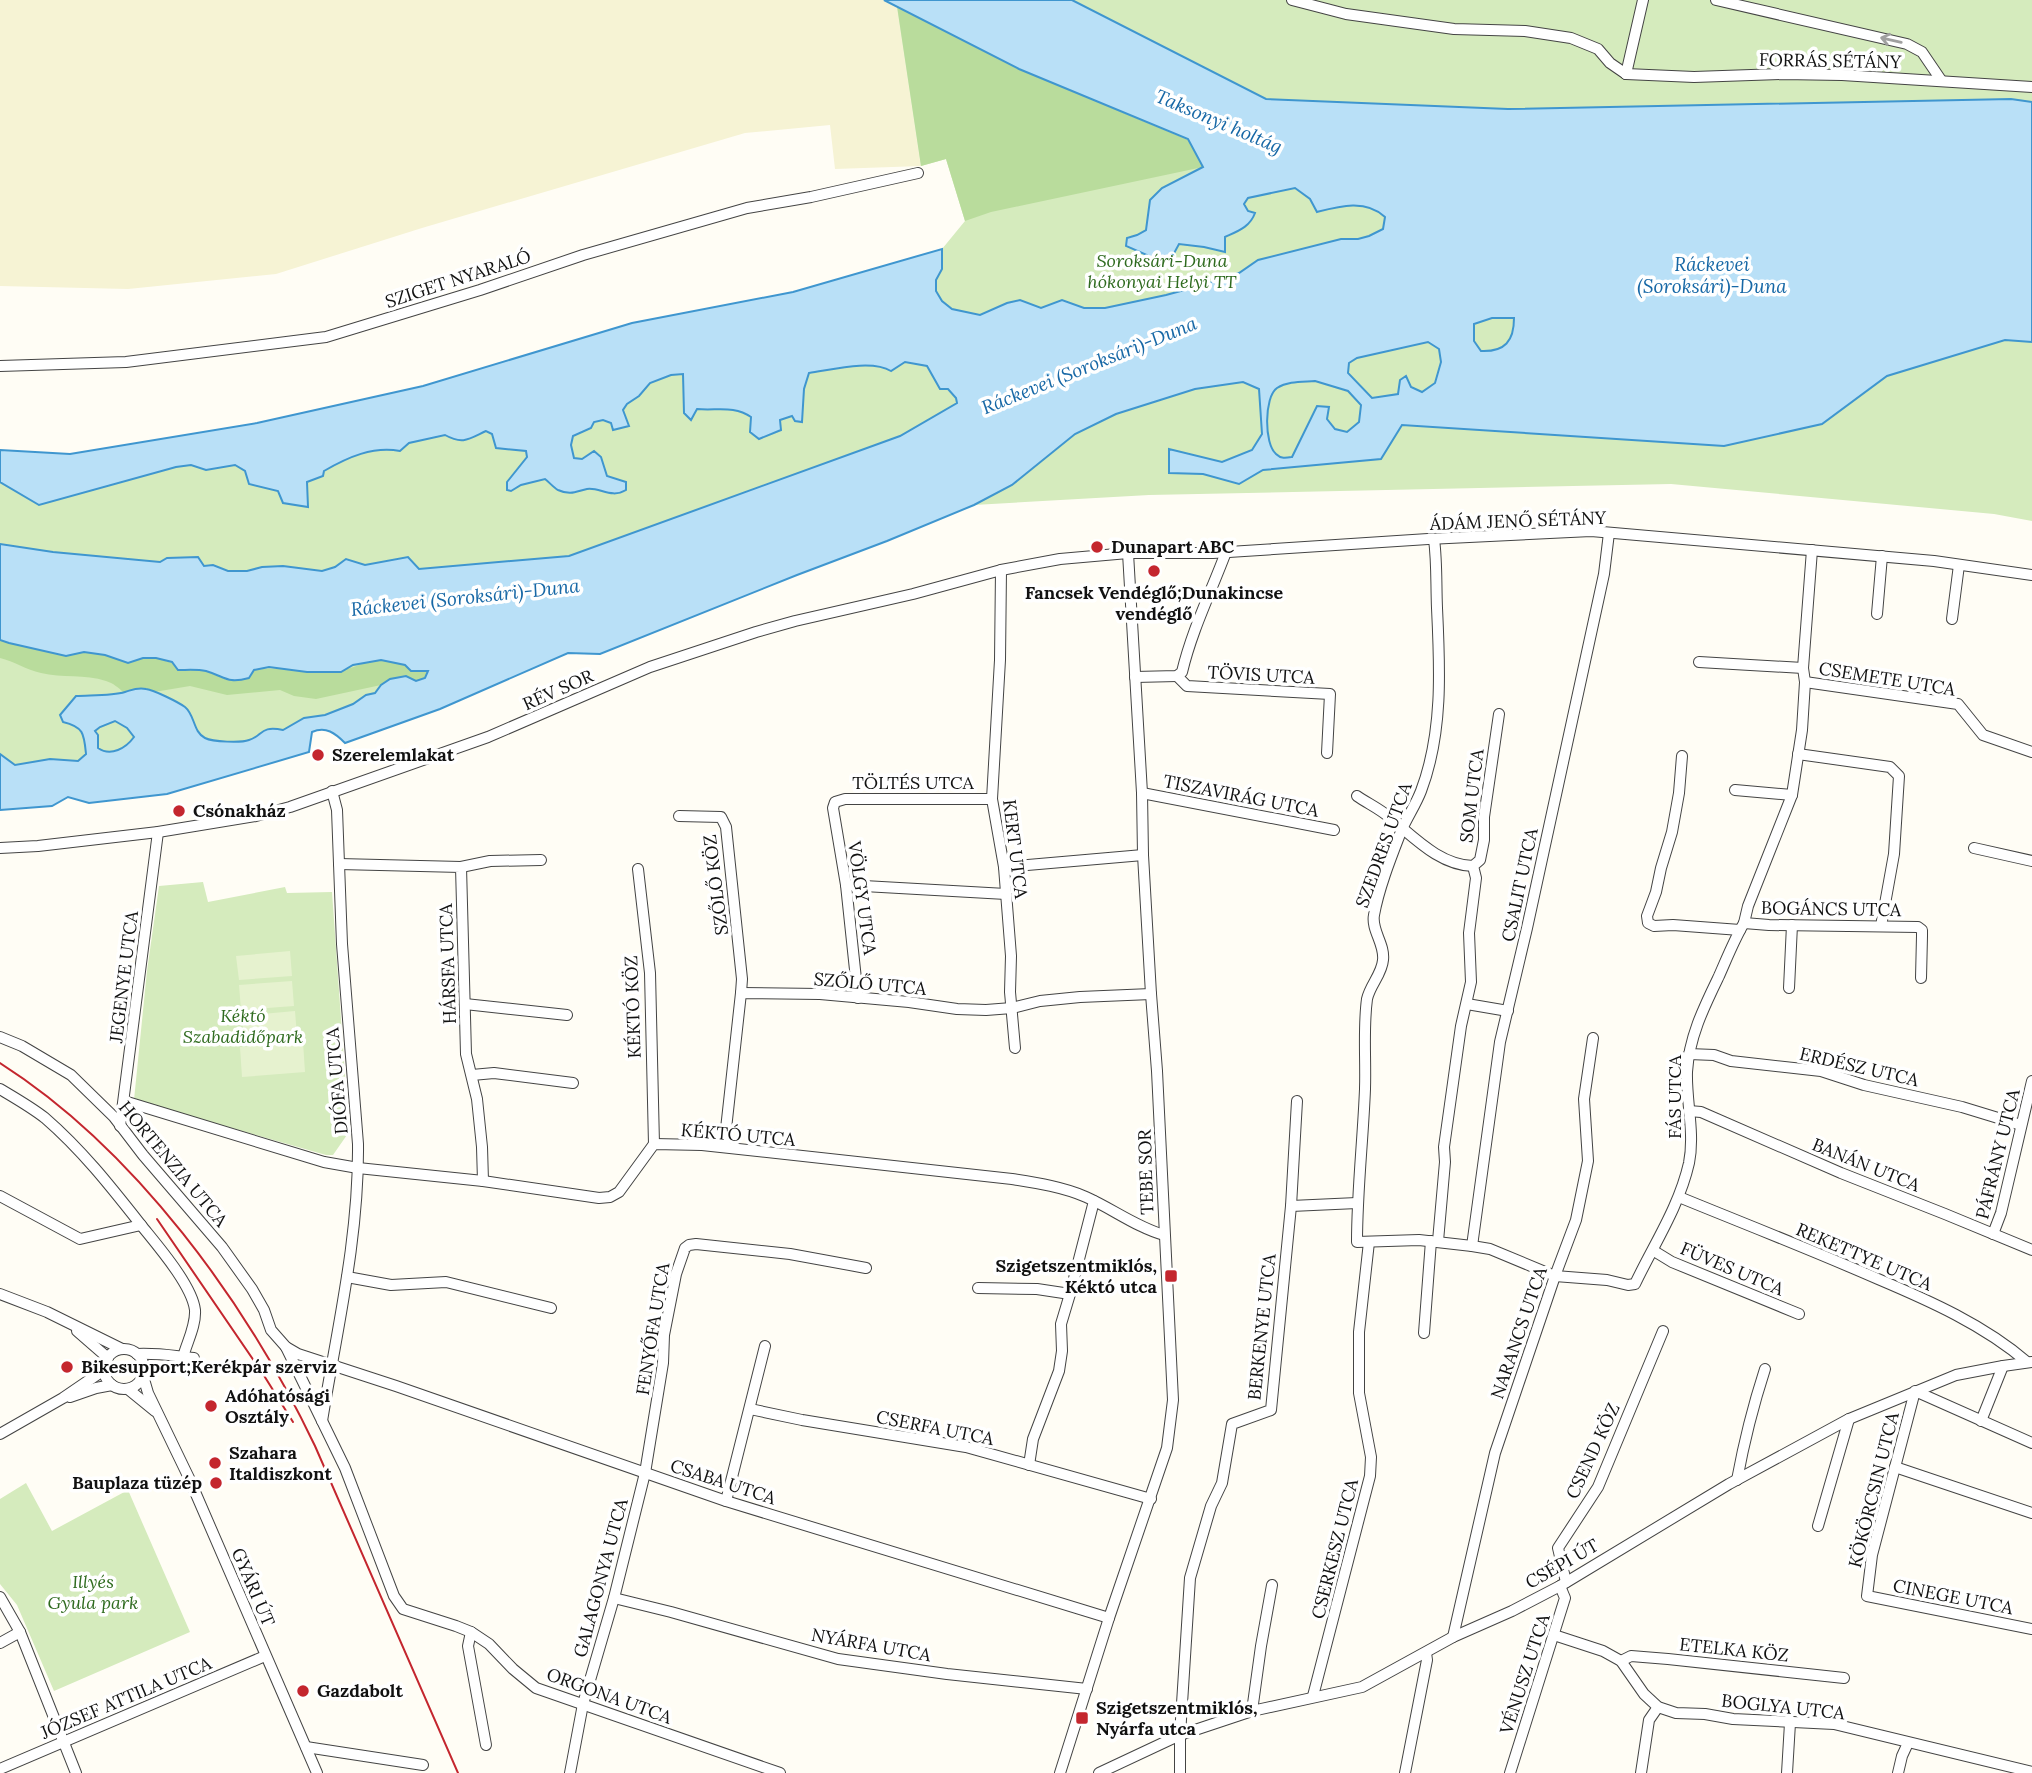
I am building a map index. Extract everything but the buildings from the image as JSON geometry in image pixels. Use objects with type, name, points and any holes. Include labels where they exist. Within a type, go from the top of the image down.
[{"type":"street","points":[[1292,0],[1346,14],[1454,29],[1525,31],[1571,38],[1598,49],[1626,74],[1643,0]]},
{"type":"street","points":[[1716,0],[1907,44],[1922,52],[1941,80]]},
{"type":"street","name":"FORRÁS SÉTÁNY","points":[[1626,74],[1693,77],[1842,75],[2032,87]]},
{"type":"street","name":"SZIGET NYARALÓ","points":[[0,366],[127,362],[326,337],[583,255],[747,208],[918,173]]},
{"type":"street","name":"ÁDÁM JENŐ SÉTÁNY","points":[[1128,553],[1226,552],[1591,531],[1882,556],[2032,575]]},
{"type":"street","name":"CSALIT UTCA","points":[[1472,1246],[1500,1042],[1528,928],[1604,574],[1609,533]]},
{"type":"street","name":"SZEDRES UTCA","points":[[1357,1242],[1367,998],[1383,966],[1384,958],[1373,917],[1402,829],[1421,791],[1430,761],[1438,713],[1440,666],[1434,539]]},
{"type":"street","name":"FÁS UTCA","points":[[1357,1242],[1434,1241],[1472,1246],[1490,1249],[1555,1276],[1635,1284],[1679,1197],[1689,1160],[1687,1074],[1695,1027],[1742,926],[1792,795],[1805,682],[1803,668],[1812,550]]},
{"type":"street","name":"TÖVIS UTCA","points":[[1135,677],[1177,676],[1182,672],[1197,621],[1209,598],[1226,552]]},
{"type":"street","name":"RÉV SOR","points":[[0,848],[158,832],[256,816],[290,807],[488,737],[650,667],[756,632],[1001,570],[1060,559],[1128,553]]},
{"type":"street","name":"TEBE SOR","points":[[1060,1773],[1167,1448],[1173,1399],[1128,553]]},
{"type":"street","points":[[1877,614],[1882,556]]},
{"type":"street","points":[[1952,619],[1959,565]]},
{"type":"street","name":"KERT UTCA","points":[[1001,570],[1000,660],[992,799],[1004,867],[1016,1048]]},
{"type":"street","points":[[1699,662],[1803,668]]},
{"type":"street","name":"TÖVIS UTCA","points":[[1177,676],[1187,686],[1330,694],[1327,753]]},
{"type":"street","name":"CSEMETE UTCA","points":[[1805,682],[1958,704],[1983,735],[2032,752]]},
{"type":"street","name":"SOM UTCA","points":[[1424,1332],[1445,1162],[1444,1147],[1461,1026],[1471,982],[1469,933],[1476,878],[1473,866],[1480,860],[1484,840],[1484,817],[1499,714]]},
{"type":"street","points":[[1798,754],[1890,767],[1899,776],[1894,854],[1881,926]]},
{"type":"street","name":"BOGÁNCS UTCA","points":[[1682,756],[1672,832],[1647,916],[1648,923],[1654,926],[1918,927],[1922,930],[1921,978]]},
{"type":"street","points":[[1735,790],[1792,795]]},
{"type":"street","name":"DIÓFA UTCA","points":[[322,1422],[347,1277],[358,1168],[342,944],[337,810],[332,791]]},
{"type":"street","name":"TISZAVIRÁG UTCA","points":[[1142,793],[1334,830]]},
{"type":"street","points":[[1357,796],[1389,816],[1402,829],[1451,863],[1473,866]]},
{"type":"street","name":"TÖLTÉS UTCA","points":[[835,802],[845,799],[992,799]]},
{"type":"street","name":"VÖLGY UTCA","points":[[835,802],[833,807],[846,885],[858,998]]},
{"type":"street","name":"SZŐLŐ KÖZ","points":[[679,816],[721,817],[726,827],[741,967],[741,993]]},
{"type":"street","name":"JEGENYE UTCA","points":[[120,1126],[158,832]]},
{"type":"street","points":[[1974,848],[2032,860]]},
{"type":"street","points":[[1004,867],[1143,855]]},
{"type":"street","points":[[339,864],[461,867],[490,861],[541,860]]},
{"type":"street","name":"HÁRSFA UTCA","points":[[461,867],[466,1054],[477,1099],[483,1181]]},
{"type":"street","name":"KÉKTÓ KÖZ","points":[[638,869],[650,972],[654,1144]]},
{"type":"street","points":[[846,885],[1006,894]]},
{"type":"street","points":[[1789,988],[1792,925]]},
{"type":"street","points":[[724,1147],[741,993]]},
{"type":"street","name":"SZŐLŐ UTCA","points":[[741,993],[820,994],[957,1009],[1012,1008],[1040,1001],[1151,994]]},
{"type":"street","points":[[465,1004],[567,1015]]},
{"type":"street","points":[[1467,1004],[1508,1011]]},
{"type":"street","name":"HORTENZIA UTCA","points":[[0,1037],[22,1046],[71,1075],[87,1089],[222,1247],[252,1289],[271,1329],[286,1347],[322,1422]]},
{"type":"street","name":"NARANCS UTCA","points":[[1453,1637],[1494,1453],[1576,1220],[1588,1161],[1584,1099],[1593,1038]]},
{"type":"street","name":"ERDÉSZ UTCA","points":[[1689,1054],[1714,1055],[1731,1061],[1821,1071],[2021,1125]]},
{"type":"street","points":[[472,1075],[494,1073],[573,1083]]},
{"type":"street","name":"PÁFRÁNY UTCA","points":[[1993,1234],[2001,1213],[2032,1081]]},
{"type":"street","points":[[0,1089],[43,1116],[82,1153],[157,1243],[187,1288],[195,1312],[194,1321],[178,1356]]},
{"type":"street","points":[[124,1101],[324,1162],[599,1198],[610,1197],[618,1192],[654,1144]]},
{"type":"street","name":"BERKENYE UTCA","points":[[1180,1735],[1191,1578],[1211,1506],[1222,1483],[1232,1424],[1271,1410],[1291,1206],[1297,1101]]},
{"type":"street","name":"BANÁN UTCA","points":[[1689,1111],[1701,1112],[1841,1173],[2032,1250]]},
{"type":"street","name":"KÉKTÓ UTCA","points":[[654,1144],[724,1147],[1012,1179],[1069,1190],[1164,1235]]},
{"type":"street","points":[[0,1196],[80,1239],[141,1225]]},
{"type":"street","name":"REKETTYE UTCA","points":[[1679,1197],[1916,1295],[1973,1324],[2005,1343],[2029,1362]]},
{"type":"street","points":[[1028,1465],[1033,1439],[1059,1371],[1062,1351],[1061,1324],[1094,1201]]},
{"type":"street","points":[[1291,1206],[1357,1203]]},
{"type":"street","name":"CSERKESZ UTCA","points":[[1313,1696],[1370,1476],[1371,1457],[1359,1393],[1359,1332],[1369,1242]]},
{"type":"street","name":"FENYŐFA UTCA","points":[[645,1473],[663,1363],[664,1335],[676,1274],[689,1244],[790,1254],[866,1268]]},
{"type":"street","name":"FÜVES UTCA","points":[[1654,1251],[1672,1262],[1799,1314]]},
{"type":"street","points":[[347,1277],[391,1285],[446,1282],[551,1308]]},
{"type":"street","points":[[978,1288],[1037,1289],[1070,1294]]},
{"type":"street","points":[[0,1294],[47,1312],[137,1354],[164,1353],[194,1358]]},
{"type":"street","points":[[68,1324],[108,1358]]},
{"type":"street","name":"CSEND KÖZ","points":[[1563,1584],[1559,1548],[1598,1487],[1663,1331]]},
{"type":"street","points":[[726,1501],[765,1346]]},
{"type":"street","name":"CSABA UTCA","points":[[286,1347],[331,1366],[726,1501],[1109,1618]]},
{"type":"street","points":[[112,1385],[104,1370],[108,1358],[122,1349]]},
{"type":"street","points":[[137,1354],[143,1363],[143,1372]]},
{"type":"street","points":[[63,1398],[112,1385],[128,1389],[134,1386],[143,1372],[162,1358],[178,1356]]},
{"type":"street","name":"CSÉPI ÚT","points":[[1099,1773],[1180,1735],[1252,1711],[1362,1687],[1453,1637],[1512,1611],[1563,1584],[1737,1480],[1849,1419],[1956,1375],[2029,1362]]},
{"type":"street","points":[[1981,1421],[2003,1366]]},
{"type":"street","points":[[1737,1480],[1755,1399],[1765,1369]]},
{"type":"street","points":[[0,1434],[63,1398],[104,1370]]},
{"type":"street","name":"GYÁRI ÚT","points":[[143,1372],[317,1773]]},
{"type":"street","name":"GYÁRI ÚT","points":[[128,1389],[159,1414]]},
{"type":"street","points":[[1914,1391],[2032,1443]]},
{"type":"street","name":"KÖKÖRCSIN UTCA","points":[[1867,1596],[1872,1555],[1914,1391]]},
{"type":"street","name":"CSERFA UTCA","points":[[750,1409],[966,1447],[1151,1499]]},
{"type":"street","points":[[1818,1525],[1849,1419]]},
{"type":"street","name":"ORGONA UTCA","points":[[322,1422],[353,1487],[394,1596],[403,1609],[471,1632],[489,1644],[536,1688],[780,1773]]},
{"type":"street","points":[[1895,1467],[2032,1513]]},
{"type":"street","name":"GALAGONYA UTCA","points":[[570,1773],[583,1704],[614,1598],[645,1473]]},
{"type":"street","name":"VÉNUSZ UTCA","points":[[1510,1773],[1555,1635],[1565,1598],[1563,1584]]},
{"type":"street","points":[[1252,1711],[1272,1585]]},
{"type":"street","name":"CINEGE UTCA","points":[[1867,1596],[2032,1629]]},
{"type":"street","points":[[0,1597],[20,1632],[76,1773]]},
{"type":"street","name":"NYÁRFA UTCA","points":[[614,1598],[838,1659],[1087,1689]]},
{"type":"street","points":[[0,1643],[20,1632]]},
{"type":"street","points":[[471,1632],[468,1646],[486,1745]]},
{"type":"street","points":[[1555,1635],[1603,1651],[1621,1661],[1644,1694],[1658,1707],[1649,1720],[1641,1773]]},
{"type":"street","points":[[1405,1773],[1427,1661],[1426,1653]]},
{"type":"street","name":"JÓZSEF ATTILA UTCA","points":[[0,1769],[265,1656]]},
{"type":"street","name":"ETELKA KÖZ","points":[[1621,1661],[1631,1656],[1844,1678]]},
{"type":"street","name":"BOGLYA UTCA","points":[[1658,1707],[1676,1713],[1733,1719],[1835,1724],[2032,1772]]},
{"type":"street","points":[[1787,1773],[1790,1723]]},
{"type":"street","points":[[1180,1735],[1180,1773]]},
{"type":"street","points":[[1898,1773],[1908,1743]]},
{"type":"street","points":[[306,1747],[423,1765]]},
{"type":"shaded area","points":[[0,0],[884,0],[897,6],[921,166],[835,169],[830,125],[745,133],[276,274],[128,289],[0,286]]},
{"type":"green space","name":"Soroksári-Duna hókonyai Helyi TT","points":[[884,0],[2032,0],[2032,521],[1994,514],[1671,484],[1149,495],[974,505],[600,654],[568,653],[440,709],[345,743],[330,731],[317,730],[312,732],[309,752],[167,794],[89,803],[68,797],[52,806],[0,810],[0,450],[70,454],[257,423],[423,386],[632,323],[793,292],[942,249],[965,221],[946,159],[921,166],[897,7]]},
{"type":"green space","points":[[897,6],[1019,69],[1188,140],[1203,167],[991,212],[965,221],[946,159],[921,166]]},
{"type":"green space","points":[[0,640],[66,656],[84,652],[105,655],[128,663],[144,658],[156,658],[193,670],[206,671],[227,680],[249,678],[254,670],[337,672],[379,660],[428,670],[425,678],[416,681],[398,677],[381,685],[316,699],[294,696],[280,690],[227,695],[190,686],[154,692],[139,688],[124,693],[106,681],[41,673],[0,658]]},
{"type":"green space","name":"Kéktó Szabadidőpark","points":[[203,882],[208,902],[285,887],[287,893],[332,892],[349,1132],[333,1155],[134,1100],[159,886]]},
{"type":"green space","points":[[290,951],[292,976],[239,980],[236,956]]},
{"type":"green space","points":[[292,981],[294,1006],[241,1010],[239,985]]},
{"type":"green space","points":[[295,1011],[297,1036],[244,1040],[242,1016]]},
{"type":"green space","points":[[303,1042],[305,1072],[242,1077],[240,1047]]},
{"type":"green space","name":"Illyés Gyula park","points":[[26,1483],[52,1531],[128,1490],[190,1632],[54,1691],[17,1605],[0,1584],[0,1499]]},
{"type":"water","name":"Ráckevei (Soroksári)-Duna","points":[[884,0],[1072,0],[1266,99],[1508,109],[2011,99],[2032,102],[2032,342],[2005,340],[1887,376],[1822,424],[1724,446],[1402,425],[1381,459],[1263,470],[1239,484],[1203,474],[1169,473],[1169,449],[1222,462],[1252,450],[1262,434],[1259,389],[1243,382],[1195,389],[1116,414],[1075,434],[1012,485],[974,505],[600,654],[568,653],[440,709],[345,743],[330,731],[317,730],[312,732],[309,752],[167,794],[89,803],[68,797],[52,806],[0,810],[0,754],[15,765],[50,759],[78,761],[86,754],[82,732],[63,722],[60,715],[76,696],[114,694],[143,688],[166,696],[185,707],[198,732],[205,738],[240,742],[254,738],[266,730],[283,730],[304,718],[325,715],[353,704],[366,695],[375,693],[390,679],[406,676],[416,681],[425,678],[428,671],[411,671],[405,665],[381,660],[353,665],[341,672],[307,672],[269,667],[254,670],[249,678],[231,680],[206,671],[178,670],[172,662],[156,658],[143,658],[128,663],[105,655],[84,652],[66,656],[9,643],[0,640],[0,544],[160,562],[167,558],[198,557],[204,566],[213,565],[228,571],[283,566],[322,571],[335,567],[346,559],[365,565],[408,557],[419,569],[569,556],[900,436],[957,403],[948,389],[940,389],[927,366],[905,362],[891,371],[862,366],[809,373],[804,389],[802,422],[795,421],[792,416],[780,420],[781,430],[759,439],[750,432],[751,417],[738,411],[697,409],[691,420],[684,413],[683,374],[671,375],[650,383],[639,396],[627,404],[623,410],[629,426],[613,430],[611,423],[603,420],[594,422],[591,428],[573,436],[571,445],[574,458],[582,459],[594,451],[601,457],[607,476],[626,482],[626,490],[615,493],[587,489],[567,493],[556,489],[545,479],[507,490],[507,482],[527,457],[526,451],[496,448],[492,434],[486,431],[466,440],[445,435],[409,443],[400,451],[370,451],[351,457],[324,471],[323,476],[307,482],[308,507],[283,503],[278,491],[249,484],[245,471],[235,465],[206,470],[191,465],[176,467],[39,505],[0,482],[0,450],[70,454],[257,423],[423,386],[632,323],[793,292],[942,249],[942,269],[936,280],[936,291],[942,301],[952,309],[980,315],[1020,300],[1041,308],[1062,300],[1084,308],[1105,308],[1166,295],[1239,273],[1258,260],[1341,239],[1358,239],[1383,229],[1385,217],[1378,211],[1352,205],[1317,212],[1310,199],[1295,188],[1248,198],[1244,204],[1248,211],[1255,213],[1253,218],[1247,225],[1225,237],[1225,252],[1179,244],[1172,257],[1153,261],[1147,255],[1126,246],[1127,238],[1146,230],[1150,200],[1162,188],[1203,167],[1188,139],[1019,69]],"holes":[[[1492,318],[1514,318],[1510,339],[1496,350],[1481,351],[1474,341],[1474,324]],[[1428,342],[1439,349],[1441,362],[1435,383],[1422,392],[1411,387],[1406,376],[1400,380],[1398,394],[1372,398],[1348,373],[1349,363],[1357,358]],[[1315,381],[1348,391],[1361,405],[1359,422],[1347,432],[1335,429],[1327,419],[1329,407],[1317,406],[1292,457],[1286,458],[1280,457],[1272,449],[1269,441],[1268,410],[1277,388],[1295,382]],[[115,721],[127,728],[134,737],[118,750],[103,751],[98,748],[98,735],[95,731]]]},
{"type":"tram line","points":[[0,1063],[50,1098],[97,1139],[141,1184],[183,1233],[256,1338],[315,1446],[458,1773]]},
{"type":"tram line","points":[[157,1219],[293,1422]]},
{"type":"place","name":"Dunapart ABC","points":[[1097,547]]},
{"type":"place","name":"Fancsek Vendéglő;Dunakincse vendéglő","points":[[1154,571]]},
{"type":"place","name":"Szerelemlakat","points":[[318,755]]},
{"type":"place","name":"Csónakház","points":[[179,811]]},
{"type":"place","name":"Szigetszentmiklós, Kéktó utca","points":[[1171,1276]]},
{"type":"place","name":"Bikesupport;Kerékpár szerviz","points":[[67,1367]]},
{"type":"place","name":"Adóhatósági Osztály","points":[[211,1406]]},
{"type":"place","name":"Szahara Italdiszkont","points":[[215,1463]]},
{"type":"place","name":"Bauplaza tüzép","points":[[216,1483]]},
{"type":"place","name":"Gazdabolt","points":[[303,1691]]},
{"type":"place","name":"Szigetszentmiklós, Nyárfa utca","points":[[1082,1718]]},
{"type":"water label","name":"Taksonyi holtág","points":[[1219,121]]}]
